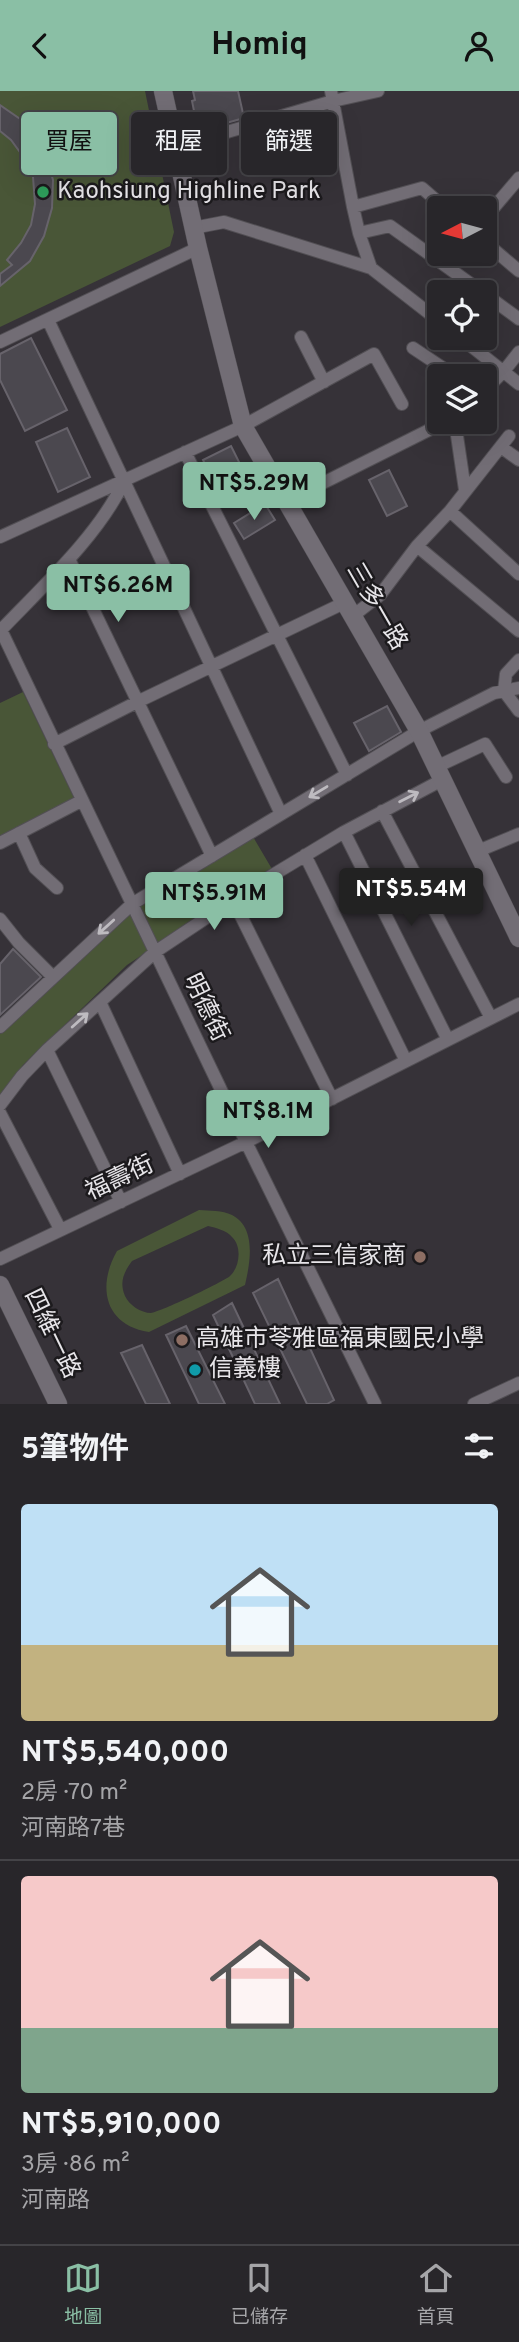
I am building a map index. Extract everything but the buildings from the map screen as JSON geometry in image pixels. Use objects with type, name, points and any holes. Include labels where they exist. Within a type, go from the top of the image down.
[{"type":"street","name":"三多一路","points":[[163,91],[168,112]]},
{"type":"street","points":[[227,130],[332,96],[378,91]]},
{"type":"street","points":[[332,96],[353,207],[371,268]]},
{"type":"street","name":"三多一路","points":[[182,175],[243,426],[419,731],[519,938]]},
{"type":"street","points":[[497,204],[519,178]]},
{"type":"street","points":[[353,207],[422,188],[431,196]]},
{"type":"street","points":[[193,228],[224,222],[371,268],[427,312]]},
{"type":"street","points":[[359,233],[390,226],[465,280]]},
{"type":"street","points":[[0,342],[198,248]]},
{"type":"street","points":[[497,252],[519,271]]},
{"type":"street","points":[[497,303],[519,319]]},
{"type":"street","points":[[48,320],[281,814]]},
{"type":"street","points":[[301,337],[324,382]]},
{"type":"street","points":[[413,348],[437,364]]},
{"type":"street","points":[[476,350],[519,384]]},
{"type":"street","points":[[497,379],[519,352]]},
{"type":"street","points":[[0,537],[243,426],[374,354],[402,404]]},
{"type":"street","points":[[287,501],[427,431]]},
{"type":"street","points":[[457,434],[465,490]]},
{"type":"street","points":[[54,744],[277,635],[350,609],[380,595],[417,546],[450,511],[505,442],[519,460]]},
{"type":"street","points":[[185,453],[346,775]]},
{"type":"street","points":[[1,629],[69,559],[116,499],[124,481]]},
{"type":"street","points":[[450,511],[519,574]]},
{"type":"street","points":[[417,546],[519,631]]},
{"type":"street","points":[[69,559],[212,856]]},
{"type":"street","name":"明德街","points":[[1,629],[81,801],[375,1404]]},
{"type":"street","points":[[519,660],[506,674],[504,691],[519,711]]},
{"type":"street","points":[[0,1027],[132,904],[419,731],[485,697],[519,688]]},
{"type":"street","points":[[0,1105],[47,1049],[155,952],[233,900],[382,811],[485,744],[506,777]]},
{"type":"street","points":[[0,843],[81,801]]},
{"type":"street","points":[[382,811],[491,1018]]},
{"type":"street","points":[[344,832],[448,1040]]},
{"type":"street","points":[[19,833],[35,868],[57,888]]},
{"type":"street","points":[[478,851],[519,834]]},
{"type":"street","points":[[305,855],[406,1061]]},
{"type":"street","points":[[233,900],[332,1099]]},
{"type":"street","points":[[0,919],[19,943],[52,976]]},
{"type":"street","points":[[100,1002],[180,1174]]},
{"type":"street","name":"福壽街","points":[[0,1259],[246,1142],[519,1004]]},
{"type":"street","points":[[47,1049],[121,1202]]},
{"type":"street","points":[[0,1113],[60,1229]]},
{"type":"street","name":"四維一路","points":[[0,1285],[58,1404]]},
{"type":"street","points":[[478,1403],[519,1383]]},
{"type":"green space","points":[[0,91],[145,91],[149,112],[131,112],[131,175],[162,175],[174,232],[170,246],[0,327]]},
{"type":"green space","points":[[23,692],[75,800],[0,836],[0,703]]},
{"type":"green space","points":[[252,835],[272,869],[127,965],[23,1065],[0,1096],[0,1034],[8,1025],[131,911]]},
{"type":"green space","points":[[199,1210],[220,1211],[232,1215],[245,1228],[250,1247],[245,1285],[149,1332],[122,1321],[109,1302],[107,1277],[117,1251]],"holes":[[[208,1226],[227,1233],[235,1241],[238,1262],[230,1276],[151,1313],[139,1310],[129,1302],[122,1282],[132,1261]]]},
{"type":"place","name":"Kaohsiung Highline Park","points":[[43,192]]},
{"type":"place","name":"私立三信家商","points":[[420,1257]]},
{"type":"place","name":"高雄市苓雅區福東國民小學","points":[[182,1340]]},
{"type":"place","name":"信義樓","points":[[195,1370]]}]
